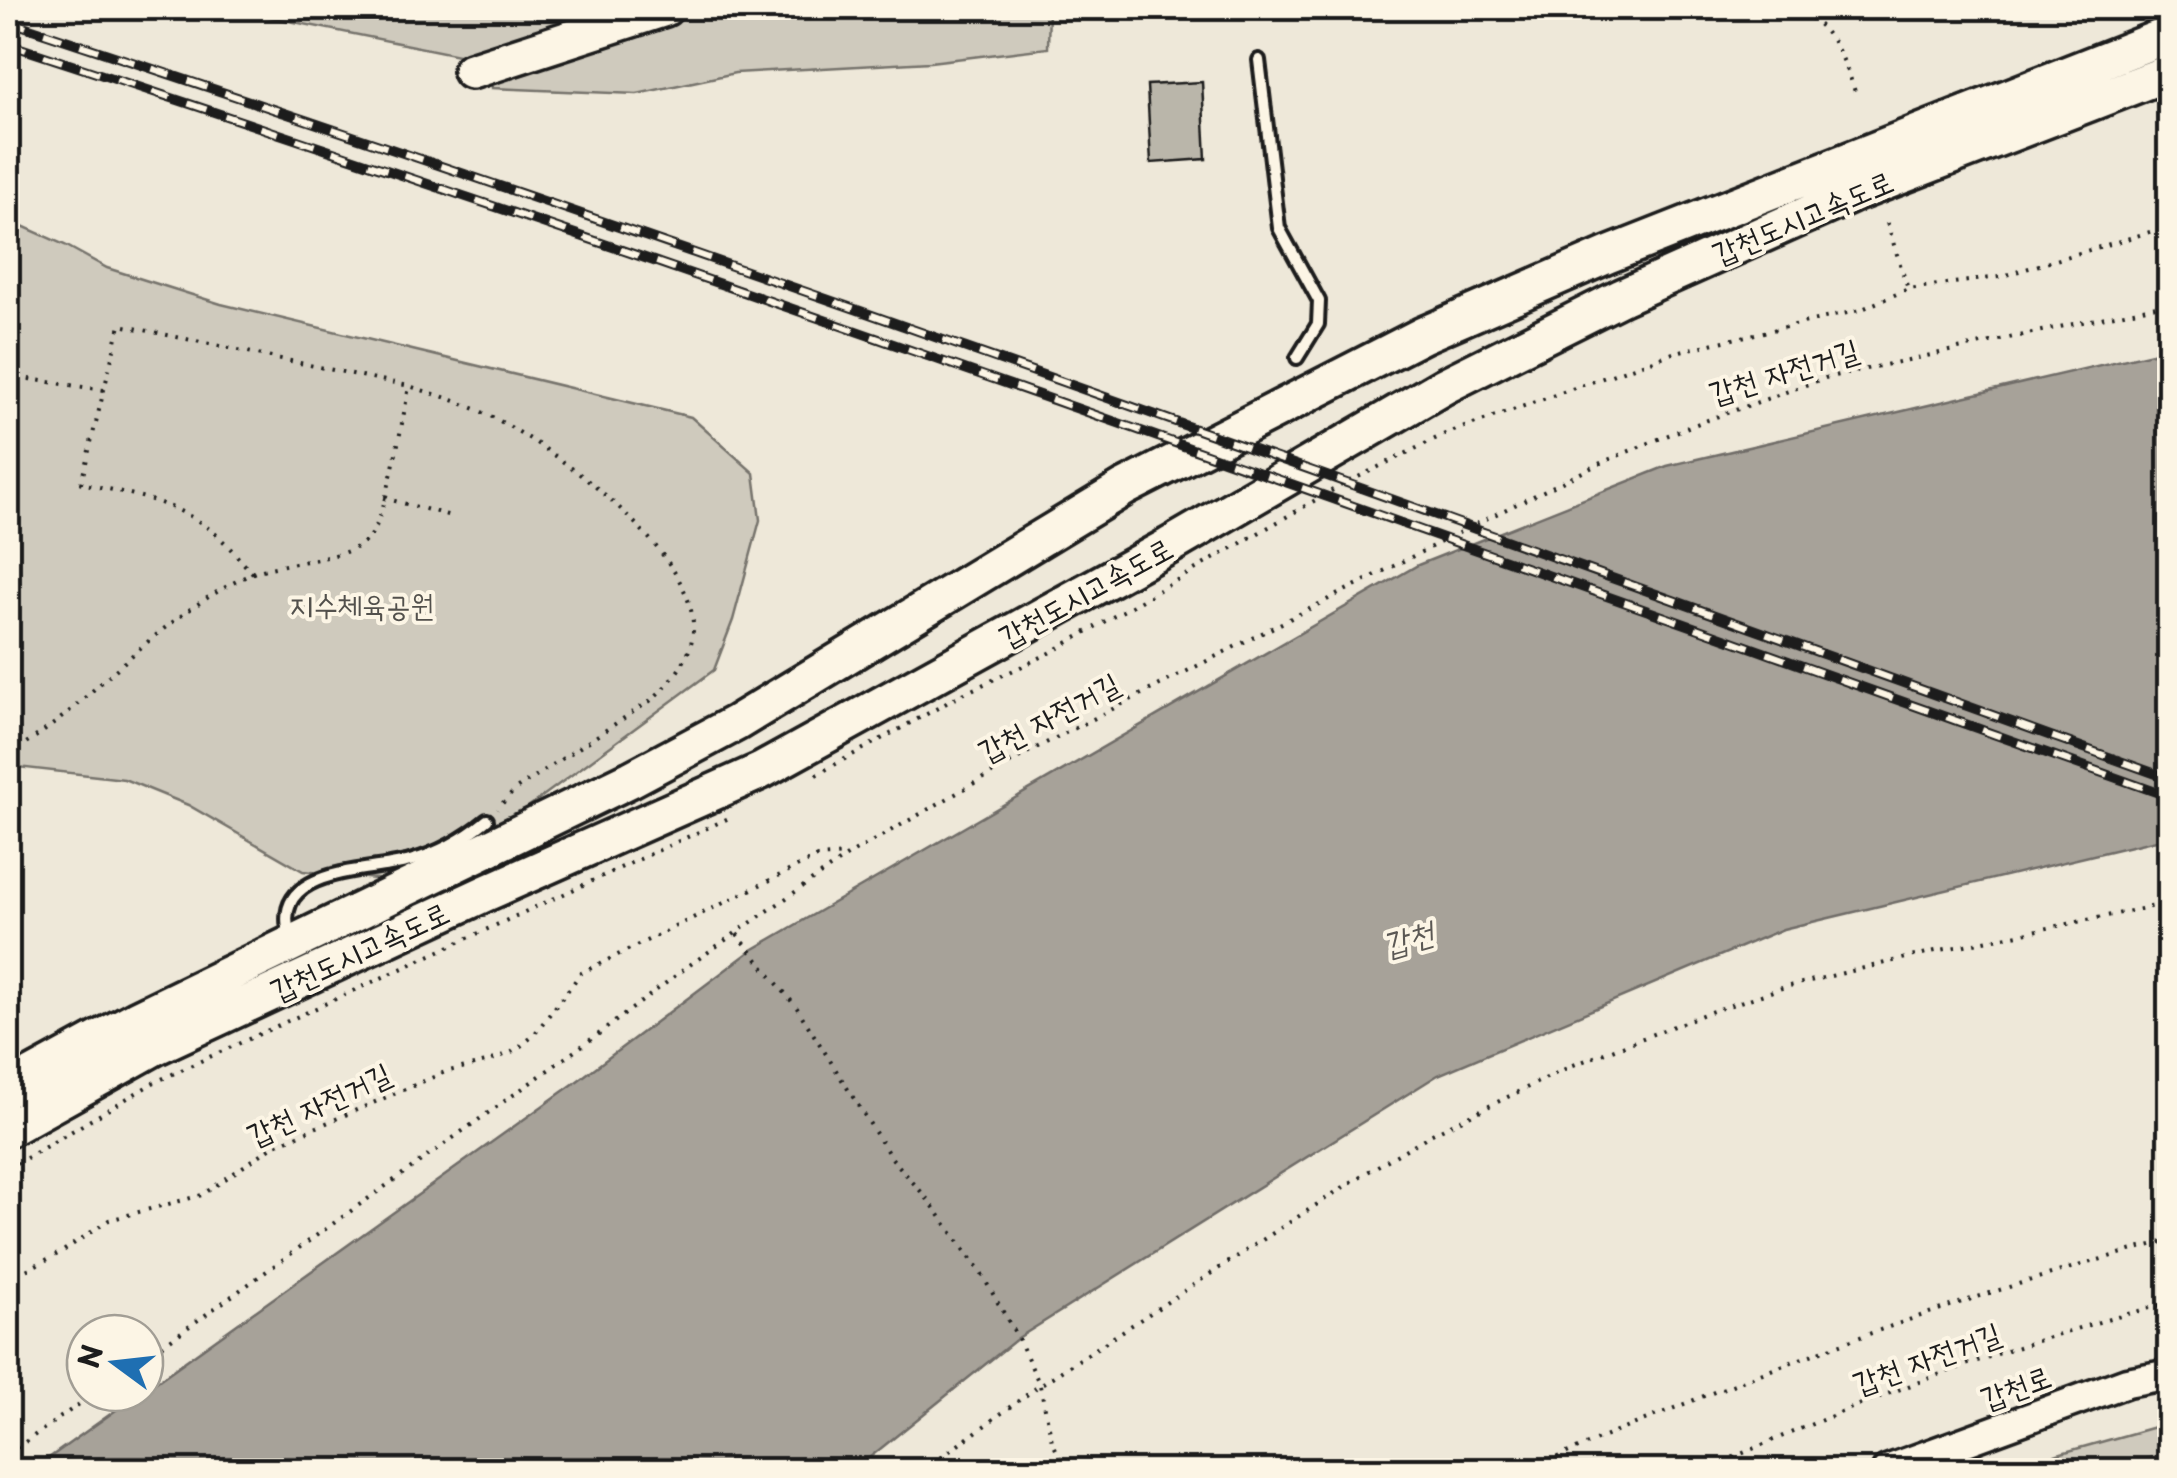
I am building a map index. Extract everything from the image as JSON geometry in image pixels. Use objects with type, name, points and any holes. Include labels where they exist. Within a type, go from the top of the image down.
[{"type":"highway","points":[[471,71],[665,8]]},
{"type":"highway","name":"갑천도시고속도로","points":[[8,1089],[136,1019],[630,779],[718,732],[1124,488],[1423,335],[1608,255],[2170,34]]},
{"type":"highway","name":"갑천도시고속도로","points":[[8,1129],[155,1047],[761,771],[1169,546],[1444,386],[1622,297],[1851,195],[2170,72]]},
{"type":"main road","name":"갑천로","points":[[1887,1470],[2127,1382],[2170,1374]]},
{"type":"lane","points":[[1260,60],[1279,228],[1319,302],[1318,324],[1297,358]]},
{"type":"lane","points":[[292,942],[286,923],[288,910],[294,896],[306,885],[332,874],[409,862],[465,838],[486,820]]},
{"type":"path","points":[[1792,8],[1823,27],[1844,58],[1857,98]]},
{"type":"path","points":[[1886,223],[1908,290]]},
{"type":"path","points":[[815,776],[963,694],[1050,653],[1340,486],[1446,434],[1676,352],[1860,310],[1908,290],[1998,277],[2170,226]]},
{"type":"path","name":"갑천 자전거길","points":[[8,1280],[60,1253],[109,1220],[202,1195],[273,1146],[445,1072],[516,1050],[534,1036],[563,992],[581,973],[817,857],[850,854],[1088,721],[1484,520],[1654,441],[1825,378],[2170,303]]},
{"type":"path","points":[[253,573],[220,537],[173,508],[153,499],[81,483],[120,325],[410,386],[482,412],[536,442],[586,476],[615,502],[658,552],[686,593],[693,620],[692,641],[668,686],[650,702],[516,789],[486,820]]},
{"type":"path","points":[[8,376],[104,390]]},
{"type":"path","points":[[8,753],[57,723],[165,627],[253,573],[348,551],[372,535],[410,386]]},
{"type":"path","points":[[384,498],[451,516]]},
{"type":"path","points":[[8,1169],[153,1083],[746,810]]},
{"type":"path","points":[[165,1344],[850,854]]},
{"type":"path","points":[[924,1470],[1040,1385],[1359,1177],[1430,1136],[1572,1066],[1707,1012],[1785,987],[1931,952],[2170,903]]},
{"type":"path","points":[[737,933],[796,1008],[890,1156],[930,1202],[982,1273],[1040,1385],[1052,1442],[1066,1470]]},
{"type":"path","points":[[1528,1470],[1732,1383],[2001,1290],[2170,1240]]},
{"type":"path","name":"갑천 자전거길","points":[[1704,1470],[1912,1386],[2170,1303]]},
{"type":"path","points":[[8,1454],[66,1413]]},
{"type":"shaded area","points":[[2169,1452],[2169,1470],[2111,1470],[2156,1455]]},
{"type":"green space","points":[[224,8],[592,8],[593,16],[473,58]]},
{"type":"green space","points":[[1049,8],[1048,48],[930,62],[735,73],[637,94],[492,88],[491,74],[679,20],[862,9]]},
{"type":"green space","name":"지수체육공원","points":[[8,223],[65,245],[107,268],[221,304],[691,417],[754,473],[760,520],[733,620],[714,670],[509,821],[393,881],[303,871],[188,805],[124,779],[8,766]]},
{"type":"green space","points":[[2169,1423],[2169,1452],[2111,1470],[2016,1470],[2058,1454]]},
{"type":"water","name":"갑천","points":[[2169,349],[2169,837],[1783,929],[1438,1075],[1018,1338],[854,1470],[32,1470],[112,1413],[165,1413],[165,1376],[576,1082],[752,950],[1418,565],[1667,466]]},
{"type":"building","points":[[1202,82],[1206,159],[1151,163],[1147,85]]},
{"type":"railway","points":[[8,21],[821,297],[2170,779]]},
{"type":"railway","points":[[8,44],[821,319],[2170,797]]}]
